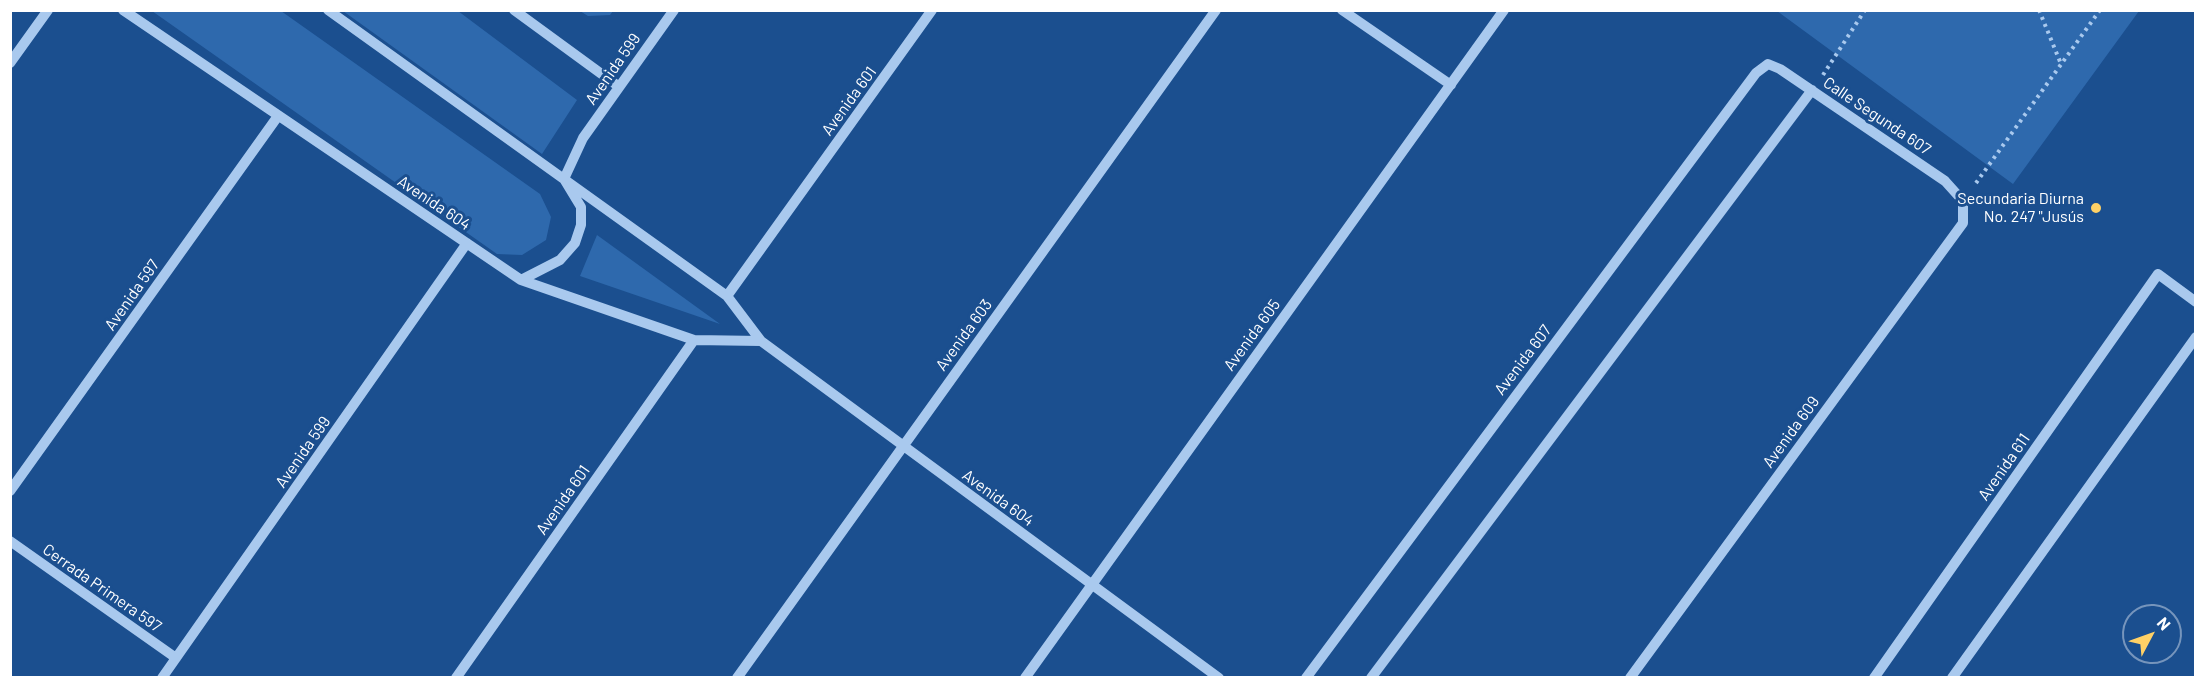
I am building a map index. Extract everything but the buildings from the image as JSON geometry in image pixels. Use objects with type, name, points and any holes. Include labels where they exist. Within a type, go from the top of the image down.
[{"type":"street","points":[[10,63],[48,10]]},
{"type":"street","name":"Avenida 604","points":[[123,10],[521,280],[694,340],[761,341]]},
{"type":"street","name":"Avenida 604","points":[[328,10],[727,296],[761,341],[1219,678]]},
{"type":"street","points":[[514,10],[618,86]]},
{"type":"street","name":"Avenida 599","points":[[564,178],[584,138],[618,86],[674,10]]},
{"type":"street","name":"Avenida 601","points":[[727,296],[933,10]]},
{"type":"street","name":"Avenida 603","points":[[737,678],[1216,10]]},
{"type":"street","points":[[1342,10],[1451,85]]},
{"type":"street","name":"Avenida 605","points":[[1025,678],[1504,10]]},
{"type":"street","name":"Calle Segunda 607","points":[[1768,64],[1780,69],[1812,90],[1945,181],[1963,201]]},
{"type":"street","name":"Avenida 607","points":[[1306,678],[1756,73],[1768,64]]},
{"type":"street","points":[[1371,678],[1812,90]]},
{"type":"street","name":"Avenida 597","points":[[10,491],[278,116]]},
{"type":"street","points":[[521,280],[560,260],[575,243],[581,225],[581,207],[564,178]]},
{"type":"street","name":"Avenida 609","points":[[1630,678],[1963,223],[1963,201]]},
{"type":"street","name":"Avenida 599","points":[[162,678],[467,243]]},
{"type":"street","name":"Avenida 611","points":[[1874,678],[2158,274],[2196,302]]},
{"type":"street","points":[[1952,678],[2196,337]]},
{"type":"street","name":"Avenida 601","points":[[456,678],[694,340]]},
{"type":"street","name":"Cerrada Primera 597","points":[[10,541],[176,658]]},
{"type":"path","points":[[1812,90],[1865,10]]},
{"type":"path","points":[[2039,10],[2061,64]]},
{"type":"path","points":[[1963,201],[2100,10]]},
{"type":"shaded area","points":[[152,11],[281,11],[540,194],[551,217],[546,240],[522,255],[497,254]]},
{"type":"shaded area","points":[[343,11],[458,11],[577,100],[542,154]]},
{"type":"shaded area","points":[[580,11],[613,11],[610,15],[588,16]]},
{"type":"shaded area","points":[[1777,11],[2139,11],[2013,184]]},
{"type":"shaded area","points":[[597,235],[720,324],[580,276]]},
{"type":"place","name":"Secundaria Diurna No. 247 \"Jusús","points":[[2096,208]]}]
